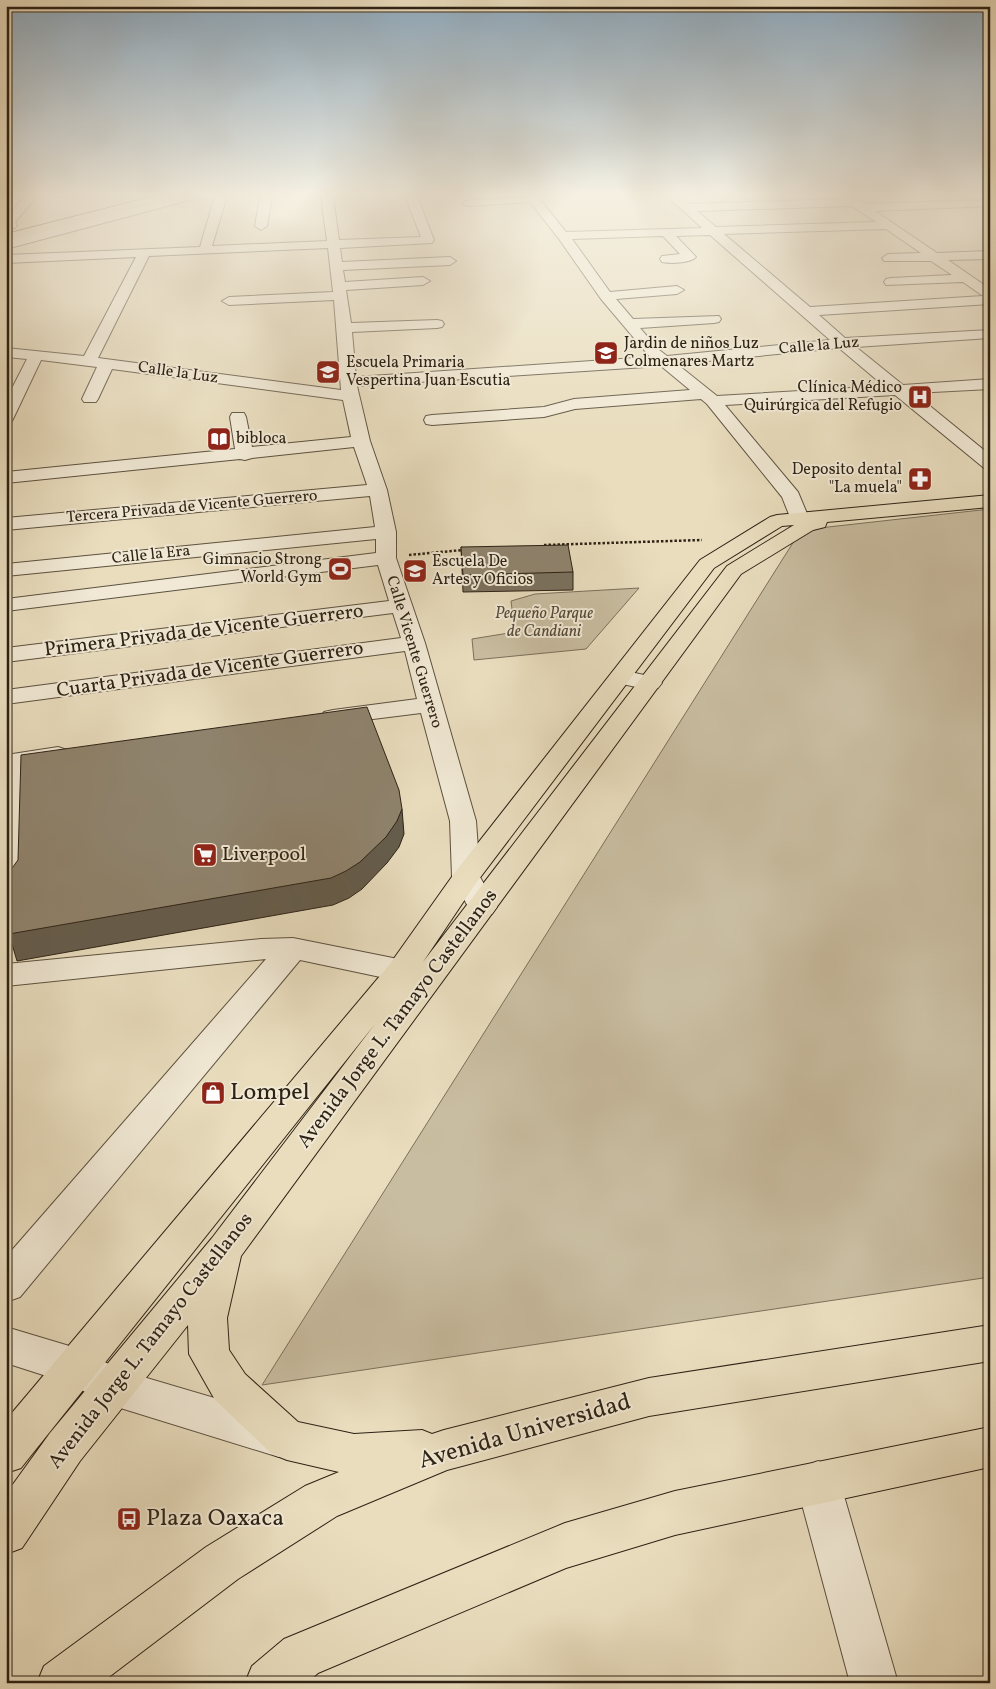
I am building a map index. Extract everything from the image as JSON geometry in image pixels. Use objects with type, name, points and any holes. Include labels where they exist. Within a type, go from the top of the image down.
[{"type":"main road","points":[[803,522],[846,514],[990,500]]},
{"type":"main road","name":"Avenida Jorge L. Tamayo Castellanos","points":[[6,1532],[64,1447],[225,1249],[416,974],[466,877],[707,564],[778,521],[803,522]]},
{"type":"main road","name":"Avenida Jorge L. Tamayo Castellanos","points":[[6,1453],[76,1367],[416,974],[482,907],[734,570],[803,522]]},
{"type":"main road","points":[[225,1249],[207,1318],[209,1354],[230,1387],[287,1440],[354,1455],[444,1450]]},
{"type":"main road","name":"Avenida Universidad","points":[[61,1683],[222,1563],[321,1501],[444,1450],[649,1397],[990,1343]]},
{"type":"main road","points":[[269,1683],[301,1656],[565,1546],[675,1513],[990,1447]]},
{"type":"street","points":[[89,361],[133,275]]},
{"type":"street","points":[[229,301],[330,275]]},
{"type":"street","name":"Calle Vicente Guerrero","points":[[337,275],[349,389],[361,441],[378,490],[386,532],[386,558],[414,643],[463,821],[466,877],[482,907]]},
{"type":"street","points":[[357,275],[423,281]]},
{"type":"street","points":[[591,275],[653,352],[709,398],[791,496],[803,522]]},
{"type":"street","points":[[763,275],[842,343],[990,464]]},
{"type":"street","points":[[961,275],[989,295]]},
{"type":"street","points":[[891,282],[966,278]]},
{"type":"street","points":[[606,296],[677,290]]},
{"type":"street","points":[[805,312],[989,295]]},
{"type":"street","points":[[630,324],[714,319]]},
{"type":"street","points":[[344,328],[437,324]]},
{"type":"street","name":"Calle la Luz","points":[[6,352],[349,389],[842,343],[990,334]]},
{"type":"street","points":[[6,417],[36,356]]},
{"type":"street","points":[[90,399],[106,364]]},
{"type":"street","points":[[432,420],[544,412],[574,404],[899,390],[990,384]]},
{"type":"street","points":[[238,418],[245,455]]},
{"type":"street","points":[[6,478],[245,455],[361,441]]},
{"type":"street","name":"Tercera Privada de Vicente Guerrero","points":[[6,524],[378,490]]},
{"type":"street","name":"Calle la Era","points":[[6,570],[386,532]]},
{"type":"street","points":[[6,605],[386,558]]},
{"type":"street","name":"Primera Privada de Vicente Guerrero","points":[[6,655],[401,606]]},
{"type":"street","name":"Cuarta Privada de Vicente Guerrero","points":[[6,697],[414,643]]},
{"type":"street","points":[[620,676],[650,683]]},
{"type":"street","points":[[315,720],[431,704]]},
{"type":"street","points":[[6,890],[9,886],[10,762],[85,752]]},
{"type":"street","points":[[6,975],[261,949],[293,948],[416,974]]},
{"type":"street","points":[[6,1285],[293,948]]},
{"type":"street","points":[[6,1345],[76,1367],[114,1387],[287,1440]]},
{"type":"street","points":[[818,1482],[874,1683]]},
{"type":"path","points":[[538,546],[658,540],[746,540]]},
{"type":"path","points":[[386,558],[469,549]]},
{"type":"green space","points":[[990,509],[990,1277],[262,1385],[801,530]]},
{"type":"green space","name":"Pequeño Parque de Candiani","points":[[639,588],[586,649],[474,660],[472,639],[515,632],[511,601],[535,594]]},
{"type":"building","points":[[568,545],[573,572],[463,575],[461,547]]},
{"type":"building","name":"Liverpool","points":[[367,707],[399,790],[402,809],[397,821],[386,837],[360,862],[346,871],[331,878],[9,934],[10,871],[18,860],[21,755]]},
{"type":"place","name":"Jardin de niños Luz Colmenares Martz","points":[[606,353]]},
{"type":"place","name":"Escuela Primaria Vespertina Juan Escutia","points":[[328,372]]},
{"type":"place","name":"Clínica Médico Quirúrgica del Refugio","points":[[920,397]]},
{"type":"place","name":"bibloca","points":[[219,439]]},
{"type":"place","name":"Deposito dental \"La muela\"","points":[[920,479]]},
{"type":"place","name":"Gimnacio Strong World Gym","points":[[340,569]]},
{"type":"place","name":"Escuela De Artes y Oficios","points":[[415,571]]},
{"type":"place","name":"Liverpool","points":[[205,855]]},
{"type":"place","name":"Lompel","points":[[213,1093]]},
{"type":"place","name":"Plaza Oaxaca","points":[[129,1519]]}]
